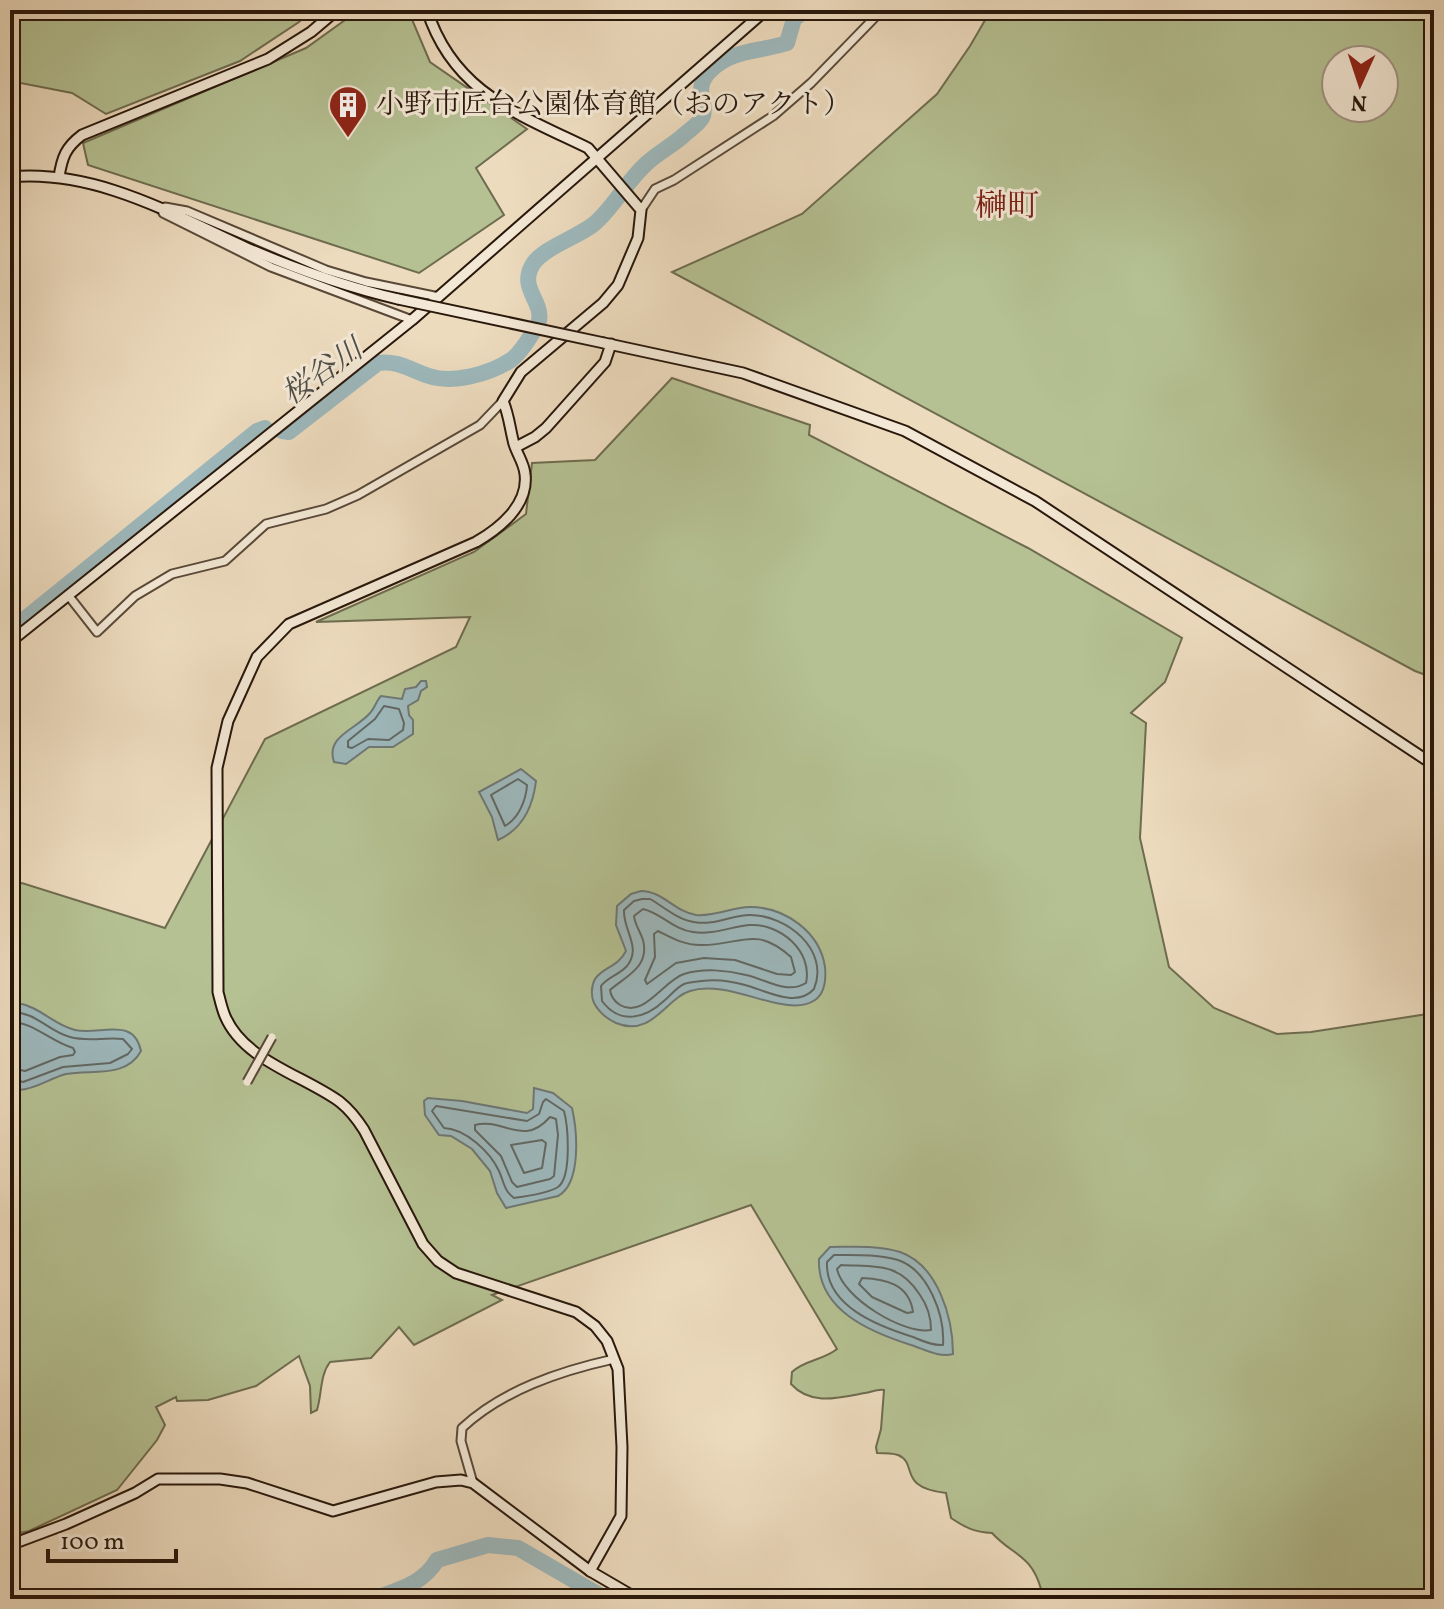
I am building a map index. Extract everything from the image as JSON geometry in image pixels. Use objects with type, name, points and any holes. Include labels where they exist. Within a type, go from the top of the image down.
[{"type":"street","points":[[59,177],[62,158],[69,145],[82,135],[268,59],[311,32],[337,10]]},
{"type":"street","points":[[427,10],[448,54],[479,90],[499,104],[588,148],[641,210]]},
{"type":"street","points":[[10,642],[412,320],[766,10]]},
{"type":"street","points":[[68,595],[97,632],[135,596],[172,574],[225,561],[266,524],[326,509],[358,495],[480,425],[503,401],[521,372],[603,303],[618,285],[638,238],[641,210],[655,189],[773,116],[811,83],[882,10]]},
{"type":"street","points":[[10,177],[59,177],[95,184],[332,281],[398,299],[743,373],[905,431],[1035,501],[1434,765]]},
{"type":"street","points":[[147,203],[187,211],[326,270],[439,297]]},
{"type":"street","points":[[147,203],[182,225],[271,267],[412,320]]},
{"type":"street","points":[[516,447],[546,428],[605,362],[608,344]]},
{"type":"street","points":[[503,401],[526,476],[512,514],[497,530],[289,624],[257,657],[228,721],[217,768],[218,992],[225,1017],[249,1047],[339,1101],[353,1113],[423,1244],[438,1261],[456,1273],[576,1312],[595,1326],[607,1341],[618,1369],[622,1447],[621,1516],[590,1571]]},
{"type":"street","points":[[247,1082],[272,1037]]},
{"type":"street","points":[[473,1483],[461,1441],[462,1428],[478,1413],[540,1381],[614,1359]]},
{"type":"street","points":[[10,1545],[66,1524],[135,1493],[158,1479],[220,1479],[247,1483],[333,1511],[436,1482],[461,1480],[473,1483],[590,1571],[638,1599]]},
{"type":"green space","points":[[10,10],[312,10],[240,61],[106,114],[72,93],[10,81]]},
{"type":"green space","points":[[359,10],[408,10],[430,62],[527,129],[476,168],[504,215],[419,273],[88,165],[83,143],[306,48]]},
{"type":"green space","points":[[991,10],[1434,10],[1434,678],[1415,671],[672,272],[802,214],[937,94]]},
{"type":"green space","points":[[672,378],[810,425],[809,435],[1028,548],[1182,638],[1165,682],[1131,713],[1146,723],[1140,838],[1169,967],[1214,1008],[1277,1034],[1311,1032],[1434,1013],[1434,1599],[1128,1599],[1098,1591],[1046,1592],[1041,1589],[1027,1562],[992,1533],[970,1529],[951,1518],[946,1493],[920,1486],[914,1481],[904,1459],[898,1455],[877,1453],[884,1390],[825,1399],[807,1395],[791,1384],[792,1372],[797,1368],[837,1349],[751,1205],[492,1295],[502,1300],[414,1345],[399,1327],[371,1358],[330,1362],[323,1378],[317,1410],[311,1413],[310,1386],[299,1356],[256,1386],[208,1400],[177,1401],[176,1397],[156,1407],[165,1425],[157,1440],[117,1490],[29,1531],[10,1535],[10,887],[22,883],[165,928],[265,739],[456,647],[470,617],[316,622],[474,552],[526,514],[532,463],[595,460]]},
{"type":"water","points":[[421,681],[426,681],[427,687],[421,691],[418,700],[408,706],[413,720],[413,734],[393,747],[369,747],[346,764],[334,762],[332,753],[338,739],[370,713],[381,696],[402,699],[405,689],[416,687]]},
{"type":"water","points":[[521,769],[536,781],[532,799],[520,823],[498,840],[492,817],[479,792]]},
{"type":"water","points":[[641,891],[656,894],[696,915],[750,907],[776,911],[788,917],[808,933],[822,954],[825,976],[821,993],[815,1000],[803,1005],[789,1005],[706,988],[681,995],[658,1015],[639,1025],[629,1026],[613,1021],[594,1003],[593,985],[598,975],[626,951],[616,925],[617,906],[631,894]]},
{"type":"water","points":[[18,1003],[75,1030],[126,1031],[136,1039],[141,1051],[126,1066],[117,1069],[66,1074],[19,1090],[10,1081],[10,1005]]},
{"type":"water","points":[[534,1088],[553,1093],[572,1108],[576,1142],[574,1168],[566,1189],[558,1196],[506,1208],[490,1171],[472,1149],[451,1136],[439,1135],[425,1115],[424,1101],[428,1098],[462,1101],[527,1113],[533,1109]]},
{"type":"water","points":[[830,1247],[883,1248],[900,1252],[924,1268],[941,1294],[950,1325],[953,1354],[937,1354],[895,1340],[863,1326],[836,1305],[821,1277],[819,1259]]},
{"type":"waterway","name":"桜谷川","points":[[282,431],[289,432],[378,363],[398,364],[429,376],[449,379],[493,370],[511,360],[539,321],[538,307],[528,280],[529,272],[538,258],[594,224],[646,164],[699,122],[704,113],[702,85],[709,72],[736,55],[787,43],[794,19],[805,10]]},
{"type":"waterway","name":"桜谷川","points":[[10,631],[257,431],[265,428]]},
{"type":"waterway","points":[[374,1599],[418,1580],[437,1560],[488,1545],[518,1548],[606,1599]]},
{"type":"place","name":"小野市匠台公園体育館（おのアクト）","points":[[348,139]]},
{"type":"district","name":"榊町","points":[[1007,208]]}]
